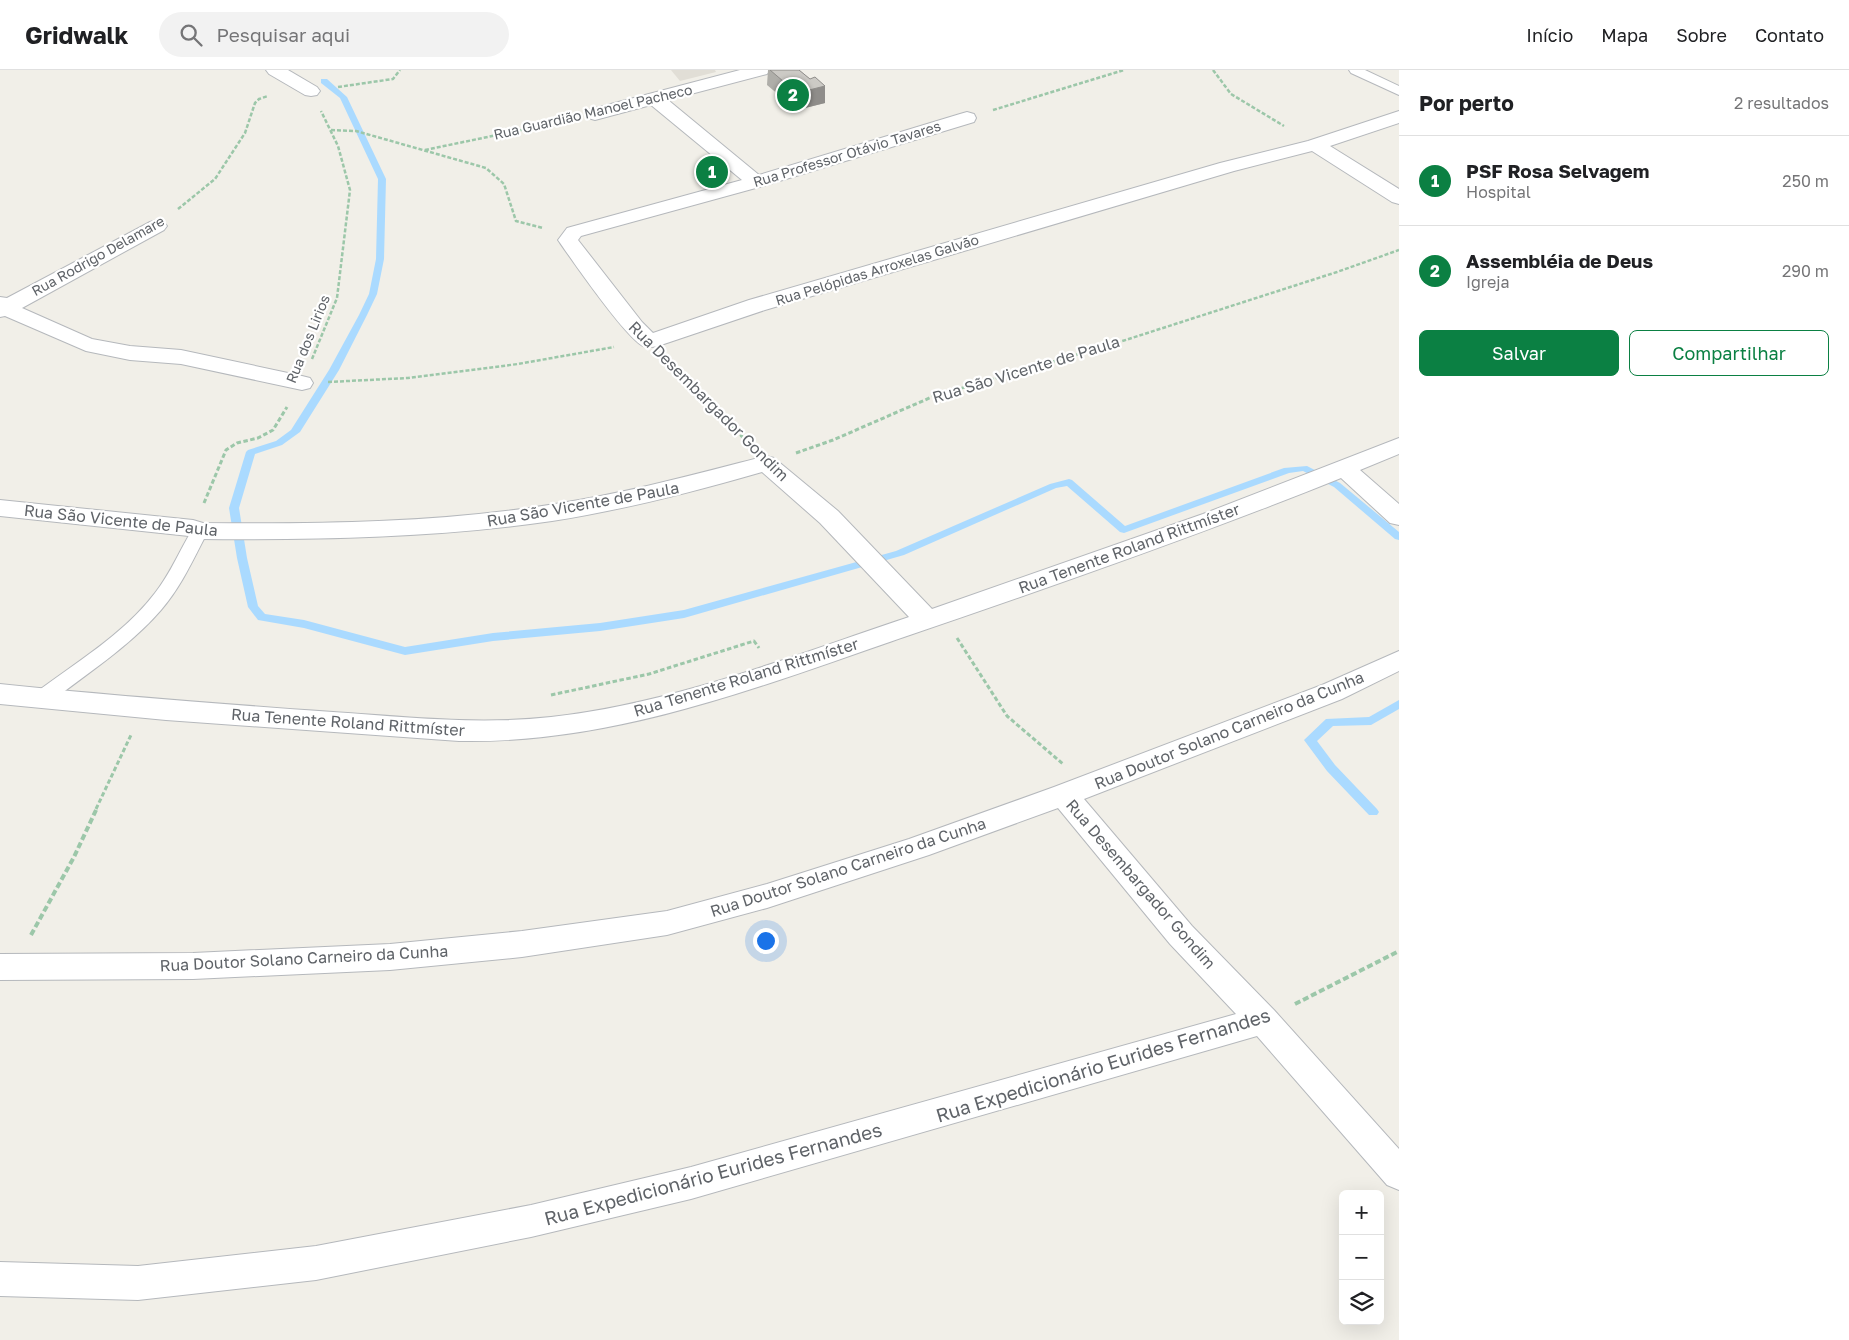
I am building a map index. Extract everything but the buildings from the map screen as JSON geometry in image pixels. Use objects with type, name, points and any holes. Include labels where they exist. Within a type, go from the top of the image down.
[{"type":"street","points":[[275,70],[311,91]]},
{"type":"street","name":"Rua Guardião Manoel Pacheco","points":[[595,114],[655,99],[736,73],[761,70]]},
{"type":"street","points":[[655,99],[756,182]]},
{"type":"street","name":"Rua Pelópidas Arroxelas Galvão","points":[[650,341],[757,305],[1228,167],[1316,145],[1399,117]]},
{"type":"street","name":"Rua Professor Otávio Tavares","points":[[570,236],[574,232],[584,229],[756,182],[967,118]]},
{"type":"street","points":[[1316,145],[1399,198]]},
{"type":"street","name":"Rua Rodrigo Delamare","points":[[2,307],[157,226]]},
{"type":"street","name":"Rua Desembargador Gondim","points":[[570,236],[568,240],[634,327],[650,341]]},
{"type":"street","points":[[2,307],[86,344],[130,353],[181,357],[302,383]]},
{"type":"street","name":"Rua Tenente Roland Rittmíster","points":[[0,694],[143,709],[500,731],[565,725],[651,709],[759,677],[1091,565],[1341,470],[1399,445]]},
{"type":"street","name":"Rua Desembargador Gondim","points":[[766,463],[829,517],[879,570],[934,618]]},
{"type":"street","name":"Rua São Vicente de Paula","points":[[0,508],[203,530],[427,527],[523,517],[616,502],[682,488],[766,463]]},
{"type":"street","points":[[1341,470],[1399,517]]},
{"type":"street","name":"Rua Doutor Solano Carneiro da Cunha","points":[[4,975],[390,957],[522,944],[667,923],[794,888],[919,847],[1076,791],[1332,692],[1399,660]]},
{"type":"street","name":"Rua Desembargador Gondim","points":[[1076,791],[1181,935],[1264,1020],[1399,1174]]},
{"type":"street","name":"Rua Expedicionário Eurides Fernandes","points":[[0,1279],[148,1282],[316,1263],[531,1221],[691,1183],[1264,1020]]},
{"type":"lane","points":[[1355,70],[1399,92]]},
{"type":"lane","points":[[41,699],[117,641],[147,614],[171,583],[203,530]]},
{"type":"path","points":[[349,85],[393,79],[400,70]]},
{"type":"path","points":[[967,118],[1124,70]]},
{"type":"path","points":[[1213,70],[1231,94],[1316,145]]},
{"type":"path","name":"Rua dos Lirios","points":[[203,530],[226,450],[237,443],[258,438],[273,430],[302,383],[337,298],[350,190],[338,146],[311,91]]},
{"type":"path","name":"Rua Rodrigo Delamare","points":[[157,226],[214,179],[245,133],[259,99]]},
{"type":"path","name":"Rua Guardião Manoel Pacheco","points":[[425,150],[595,114]]},
{"type":"path","points":[[331,130],[356,131],[486,168],[504,184],[516,221],[570,236]]},
{"type":"path","name":"Rua São Vicente de Paula","points":[[766,463],[833,440],[942,393],[1110,344],[1399,250]]},
{"type":"path","points":[[348,381],[408,378],[509,366],[650,341]]},
{"type":"path","name":"Rua Desembargador Gondim","points":[[650,341],[710,400],[766,463]]},
{"type":"path","name":"Rua Desembargador Gondim","points":[[934,618],[1007,716],[1076,791]]},
{"type":"path","points":[[545,696],[649,674],[743,645]]},
{"type":"path","points":[[4,975],[74,857],[143,709]]},
{"type":"path","name":"Rua Expedicionário Eurides Fernandes","points":[[1264,1020],[1399,950]]},
{"type":"shaded area","points":[[671,70],[715,70],[716,72],[680,81]]},
{"type":"waterway","points":[[324,81],[343,97],[382,179],[380,259],[373,294],[363,315],[334,370],[295,432],[279,443],[251,452],[234,508],[242,558],[253,607],[262,617],[304,624],[405,651],[493,637],[600,627],[684,614],[900,553],[1053,486],[1069,482],[1124,530],[1287,470],[1304,468],[1337,485],[1399,537]]},
{"type":"waterway","points":[[1373,812],[1331,768],[1310,740],[1330,722],[1371,721],[1399,704]]},
{"type":"place","name":"Assembléia de Deus","points":[[793,95]]},
{"type":"place","name":"PSF Rosa Selvagem","points":[[712,172]]}]
